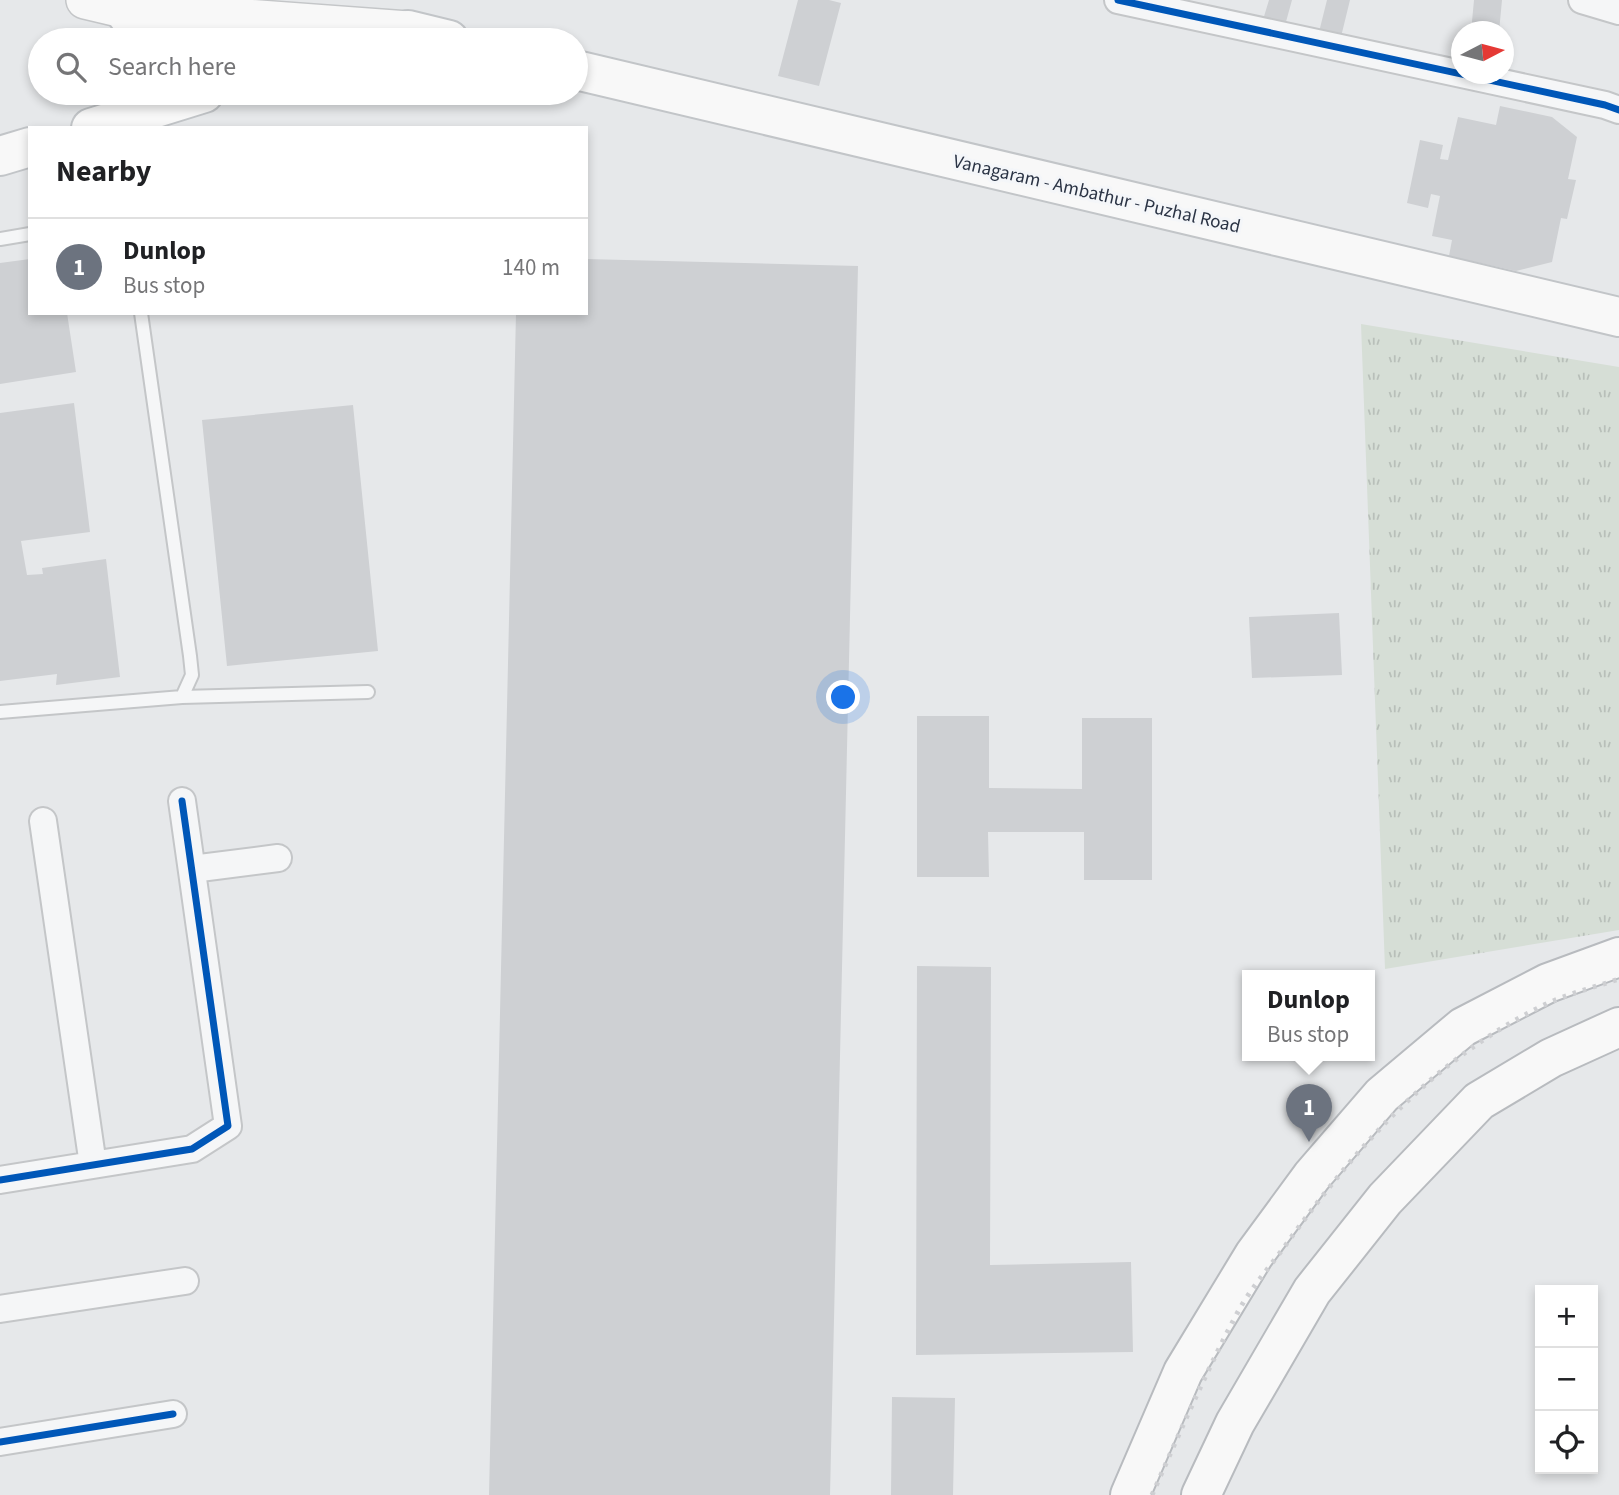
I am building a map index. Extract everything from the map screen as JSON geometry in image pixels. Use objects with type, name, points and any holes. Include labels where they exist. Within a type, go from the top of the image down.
[{"type":"main road","points":[[85,0],[123,9],[319,28]]},
{"type":"main road","points":[[123,9],[136,28]]},
{"type":"main road","name":"Vanagaram - Ambathur - Puzhal Road","points":[[588,73],[1619,317]]},
{"type":"main road","points":[[108,125],[148,105]]},
{"type":"main road","points":[[0,156],[28,148]]},
{"type":"main road","points":[[1130,1495],[1182,1372],[1254,1255],[1312,1176],[1382,1095],[1463,1027],[1548,983],[1619,957]]},
{"type":"main road","points":[[1201,1495],[1235,1423],[1312,1291],[1385,1199],[1479,1101],[1551,1058],[1619,1027]]},
{"type":"street","points":[[1118,0],[1619,110]]},
{"type":"street","points":[[1582,0],[1619,11]]},
{"type":"street","points":[[0,1180],[192,1149],[228,1126],[182,800]]},
{"type":"street","points":[[43,821],[93,1165]]},
{"type":"street","points":[[192,869],[278,858]]},
{"type":"street","points":[[0,1309],[184,1282]]},
{"type":"street","points":[[0,1442],[173,1414]]},
{"type":"lane","points":[[0,239],[28,234]]},
{"type":"lane","points":[[141,315],[192,675],[182,697]]},
{"type":"lane","points":[[0,712],[182,697],[368,692]]},
{"type":"green space","points":[[1361,324],[1619,367],[1619,930],[1385,969]]},
{"type":"building","points":[[798,0],[829,0],[841,3],[819,86],[778,76]]},
{"type":"building","points":[[1269,0],[1292,0],[1284,29],[1262,23]]},
{"type":"building","points":[[1327,0],[1350,0],[1339,45],[1317,40]]},
{"type":"building","points":[[1474,0],[1502,0],[1500,21],[1472,21]]},
{"type":"building","points":[[1500,106],[1552,117],[1577,137],[1568,179],[1576,180],[1567,219],[1561,218],[1552,262],[1516,271],[1449,256],[1452,240],[1432,236],[1440,196],[1431,194],[1428,208],[1407,203],[1420,140],[1443,145],[1440,159],[1448,160],[1458,117],[1496,125]]},
{"type":"building","points":[[28,259],[28,315],[67,315],[76,372],[0,384],[0,263]]},
{"type":"building","points":[[588,259],[858,266],[830,1495],[489,1495],[516,315],[588,315]]},
{"type":"building","points":[[74,403],[90,532],[21,541],[27,575],[43,574],[42,568],[106,559],[120,677],[56,685],[57,674],[0,681],[0,413]]},
{"type":"building","points":[[353,405],[378,651],[227,666],[202,420]]},
{"type":"building","points":[[1339,613],[1342,675],[1252,678],[1249,617]]},
{"type":"building","points":[[917,716],[989,716],[989,788],[1082,789],[1082,718],[1152,718],[1152,880],[1084,880],[1084,832],[988,832],[989,877],[917,877]]},
{"type":"building","points":[[917,966],[991,967],[990,1265],[1131,1262],[1133,1352],[916,1355]]},
{"type":"building","points":[[892,1397],[955,1398],[953,1495],[891,1495]]},
{"type":"railway","points":[[1152,1495],[1205,1377],[1240,1308],[1344,1169],[1402,1106],[1468,1051],[1544,1005],[1619,979]]},
{"type":"cycle path","points":[[1118,0],[1619,110]]},
{"type":"cycle path","points":[[0,1180],[192,1149],[228,1126],[182,801]]},
{"type":"cycle path","points":[[0,1442],[173,1414]]},
{"type":"place","name":"Dunlop","points":[[1309,1142]]}]
